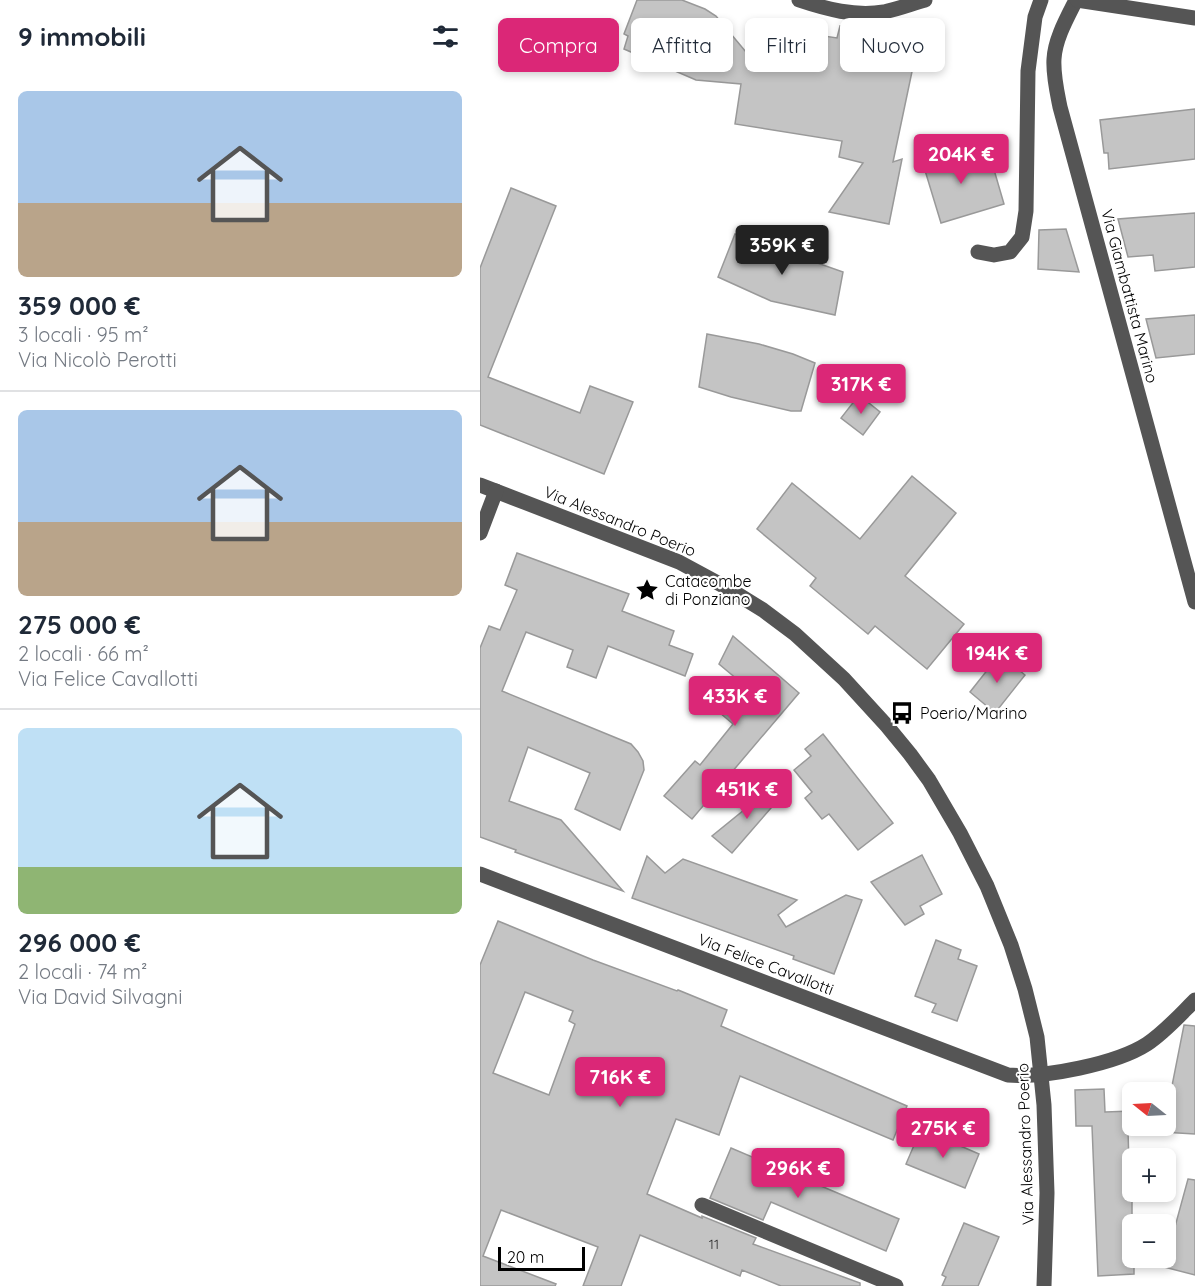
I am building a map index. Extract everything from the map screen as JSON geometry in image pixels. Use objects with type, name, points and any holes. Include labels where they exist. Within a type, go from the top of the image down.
[{"type":"street","points":[[799,0],[830,9],[866,14],[896,9],[925,0]]},
{"type":"street","points":[[978,252],[994,255],[1010,252],[1023,237],[1026,211],[1029,59],[1035,18],[1041,0]]},
{"type":"street","points":[[1077,0],[1195,18]]},
{"type":"street","name":"Via Giambattista Marino","points":[[1077,0],[1055,48],[1054,73],[1060,107],[1195,602]]},
{"type":"street","name":"Via Alessandro Poerio","points":[[480,485],[661,555],[696,571],[754,605],[787,628],[824,659],[887,726],[923,771],[960,833],[1011,945],[1037,1037],[1042,1074],[1047,1193],[1044,1286]]},
{"type":"street","points":[[480,533],[496,491]]},
{"type":"street","name":"Via Felice Cavallotti","points":[[480,874],[1008,1075],[1042,1074]]},
{"type":"street","points":[[1042,1074],[1098,1064],[1124,1055],[1146,1044],[1195,1000]]},
{"type":"street","points":[[702,1205],[896,1286]]},
{"type":"building","points":[[637,0],[682,0],[705,9],[718,18],[631,18],[631,52],[624,49],[628,36],[624,34]]},
{"type":"building","points":[[840,26],[840,72],[912,72],[893,162],[902,159],[889,224],[829,212],[863,163],[839,157],[842,141],[735,124],[741,84],[696,80],[677,72],[733,72],[733,36],[745,51],[745,72],[828,72],[828,37],[837,38]]},
{"type":"building","points":[[1195,109],[1195,159],[1109,169],[1108,153],[1104,153],[1100,120]]},
{"type":"building","points":[[948,146],[954,167],[990,156],[1004,204],[941,223],[920,154]]},
{"type":"building","points":[[511,188],[556,206],[488,377],[580,413],[590,386],[633,402],[604,474],[480,425],[480,268]]},
{"type":"building","points":[[1195,213],[1195,267],[1155,271],[1153,255],[1128,257],[1118,219]]},
{"type":"building","points":[[1066,229],[1079,272],[1038,269],[1039,230]]},
{"type":"building","points":[[735,234],[843,272],[835,315],[771,301],[718,277]]},
{"type":"building","points":[[1195,315],[1195,354],[1156,358],[1146,319]]},
{"type":"building","points":[[707,334],[759,344],[815,363],[801,411],[791,411],[731,397],[699,387]]},
{"type":"building","points":[[859,395],[880,412],[863,435],[841,418]]},
{"type":"building","points":[[912,476],[956,513],[905,576],[964,624],[927,669],[875,626],[868,634],[810,586],[816,578],[757,529],[792,483],[860,539]]},
{"type":"building","points":[[517,553],[629,594],[622,611],[674,631],[669,645],[693,654],[685,676],[608,646],[596,678],[567,667],[573,650],[526,632],[502,691],[631,744],[638,752],[643,761],[644,770],[620,830],[575,809],[590,773],[528,747],[509,801],[561,820],[623,891],[480,837],[480,648],[489,626],[500,630],[517,590],[505,585]]},
{"type":"building","points":[[733,636],[799,693],[692,819],[664,796],[695,761],[700,765],[733,724],[720,713],[744,685],[719,664]]},
{"type":"building","points":[[1000,654],[1025,675],[995,713],[970,692]]},
{"type":"building","points":[[823,734],[893,823],[858,850],[829,814],[822,819],[805,798],[812,792],[794,770],[811,756],[805,749]]},
{"type":"building","points":[[776,784],[784,793],[732,853],[712,836]]},
{"type":"building","points":[[922,855],[942,894],[920,906],[924,914],[905,925],[871,882]]},
{"type":"building","points":[[647,856],[665,873],[683,859],[797,900],[778,915],[786,927],[846,895],[862,900],[834,974],[793,959],[794,956],[632,898]]},
{"type":"building","points":[[498,921],[593,960],[727,1010],[721,1026],[907,1106],[893,1140],[740,1076],[719,1135],[676,1119],[647,1194],[756,1238],[753,1244],[860,1283],[860,1286],[781,1286],[742,1270],[740,1276],[640,1235],[621,1286],[583,1286],[598,1247],[501,1210],[483,1256],[556,1284],[555,1286],[480,1286],[480,965]],"holes":[[[525,992],[573,1011],[569,1021],[575,1024],[549,1095],[493,1073]]]},
{"type":"building","points":[[936,940],[961,950],[958,959],[977,966],[957,1021],[932,1012],[936,1004],[915,996]]},
{"type":"building","points":[[1184,1025],[1195,1026],[1195,1134],[1176,1133],[1176,1082],[1173,1082]]},
{"type":"building","points":[[1104,1089],[1105,1112],[1122,1111],[1122,1136],[1128,1136],[1129,1148],[1122,1148],[1122,1202],[1132,1202],[1132,1214],[1122,1214],[1122,1268],[1134,1268],[1134,1274],[1098,1276],[1092,1126],[1076,1126],[1075,1090]]},
{"type":"building","points":[[921,1129],[979,1154],[965,1188],[906,1164]]},
{"type":"building","points":[[731,1148],[899,1219],[886,1251],[771,1202],[763,1220],[710,1198]]},
{"type":"building","points":[[1188,1179],[1195,1180],[1195,1275],[1168,1268],[1176,1268],[1176,1223]]},
{"type":"building","points":[[964,1223],[999,1237],[978,1286],[942,1286],[946,1277],[942,1275]]},
{"type":"place","name":"Catacombe di Ponziano","points":[[647,590]]},
{"type":"place","name":"Poerio/Marino","points":[[902,713]]}]
